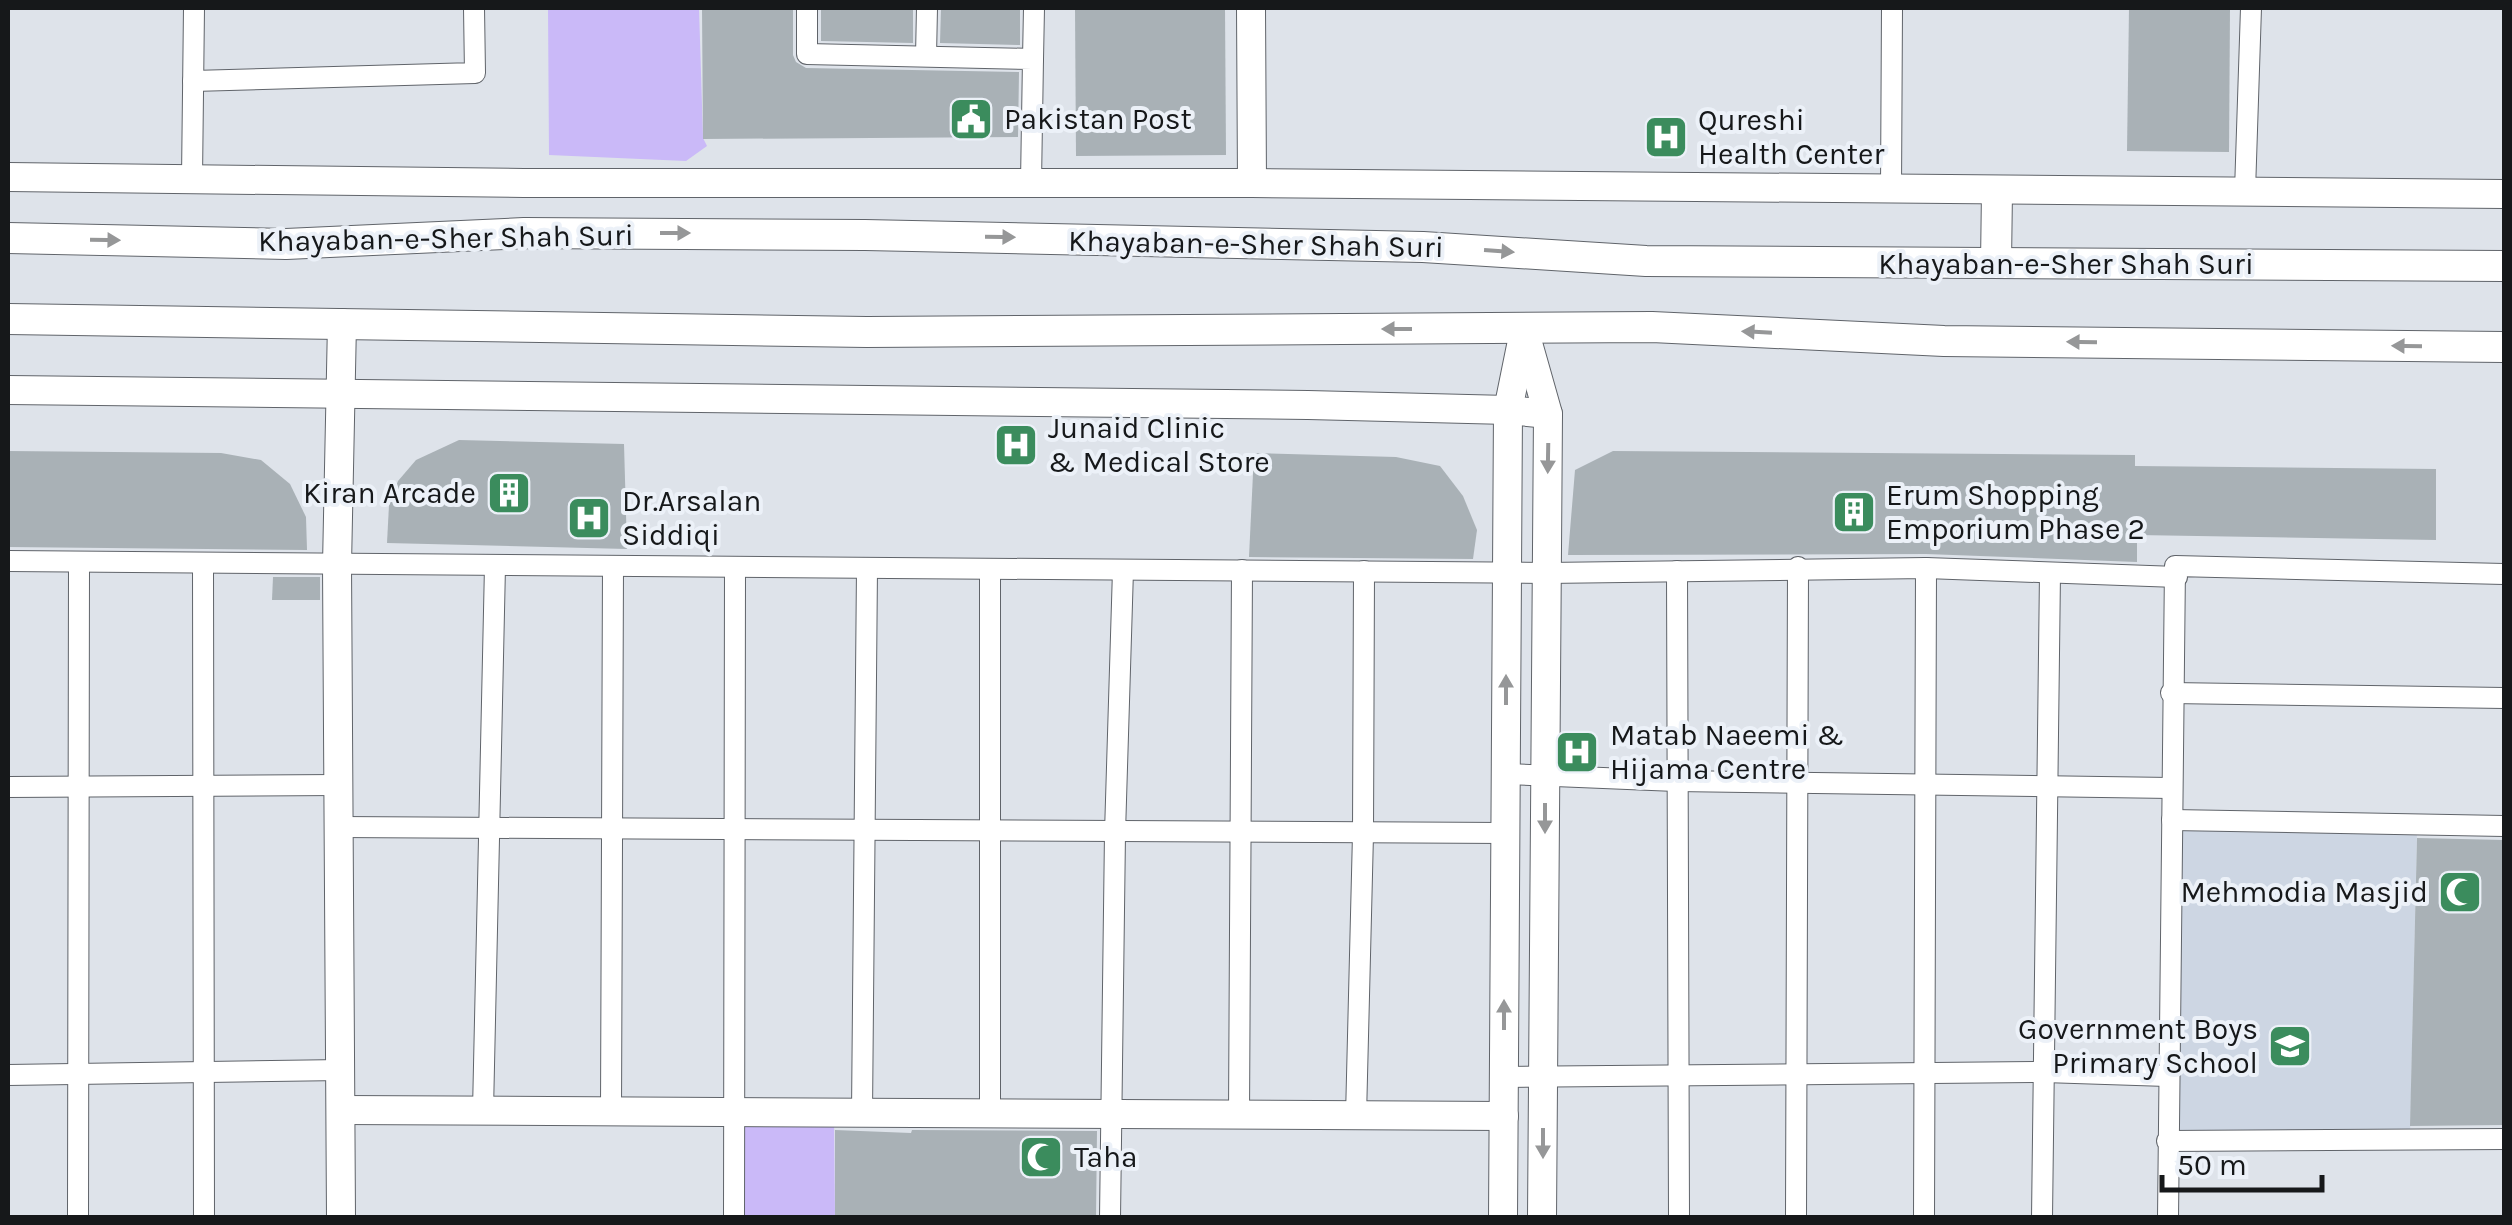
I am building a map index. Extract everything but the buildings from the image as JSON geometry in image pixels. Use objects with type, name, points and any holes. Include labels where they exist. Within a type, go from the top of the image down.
[{"type":"main road","points":[[1996,191],[1996,263]]},
{"type":"main road","name":"Khayaban-e-Sher Shah Suri","points":[[8,238],[286,244],[524,232],[865,234],[1423,246],[1646,261],[2504,266]]},
{"type":"main road","points":[[2464,267],[2504,275]]},
{"type":"main road","points":[[8,319],[867,332],[1652,327],[1944,341],[2504,347]]},
{"type":"street","points":[[192,178],[194,8]]},
{"type":"street","points":[[193,81],[475,73],[474,8]]},
{"type":"street","points":[[807,8],[807,54],[1033,59]]},
{"type":"street","points":[[926,8],[926,56]]},
{"type":"street","points":[[1031,182],[1034,8]]},
{"type":"street","points":[[1251,8],[1252,183]]},
{"type":"street","points":[[1891,189],[1892,8]]},
{"type":"street","points":[[2244,191],[2251,8]]},
{"type":"street","points":[[8,177],[2504,194]]},
{"type":"street","points":[[341,1218],[337,565],[342,323]]},
{"type":"street","points":[[1503,1218],[1508,410],[1524,329]]},
{"type":"street","points":[[1524,329],[1548,414],[1542,1218]]},
{"type":"street","points":[[8,390],[1508,410],[1548,414]]},
{"type":"street","points":[[8,561],[1507,572],[1798,567],[2177,577]]},
{"type":"street","points":[[78,1218],[79,562]]},
{"type":"street","points":[[203,563],[204,1218]]},
{"type":"street","points":[[483,1111],[495,566]]},
{"type":"street","points":[[611,1112],[613,566]]},
{"type":"street","points":[[2168,1218],[2175,566],[2504,574]]},
{"type":"street","points":[[734,1218],[735,567]]},
{"type":"street","points":[[1796,1218],[1798,567]]},
{"type":"street","points":[[862,1114],[868,568]]},
{"type":"street","points":[[1924,1218],[1926,568]]},
{"type":"street","points":[[990,569],[990,1114]]},
{"type":"street","points":[[1110,1218],[1123,570]]},
{"type":"street","points":[[1238,1116],[1242,570]]},
{"type":"street","points":[[1356,1117],[1364,571]]},
{"type":"street","points":[[1676,571],[1678,1218]]},
{"type":"street","points":[[2042,1218],[2050,572]]},
{"type":"street","points":[[2171,692],[2504,698]]},
{"type":"street","points":[[1506,774],[1676,781],[2171,788]]},
{"type":"street","points":[[8,786],[339,785]]},
{"type":"street","points":[[2172,820],[2504,826]]},
{"type":"street","points":[[340,826],[1506,833]]},
{"type":"street","points":[[8,1075],[342,1070]]},
{"type":"street","points":[[1504,1077],[2044,1072],[2167,1076]]},
{"type":"street","points":[[342,1110],[1504,1116]]},
{"type":"street","points":[[2167,1141],[2504,1139]]},
{"type":"shaded area","points":[[548,8],[699,8],[703,138],[707,146],[686,161],[549,155]]},
{"type":"shaded area","name":"Government Boys Primary School","points":[[2172,820],[2417,830],[2410,1138],[2167,1141]]},
{"type":"shaded area","points":[[742,1117],[834,1118],[835,1217],[742,1217]]},
{"type":"place","name":"Pakistan Post","points":[[971,119]]},
{"type":"place","name":"Qureshi Health Center","points":[[1666,137]]},
{"type":"place","name":"Junaid Clinic & Medical Store","points":[[1016,445]]},
{"type":"place","name":"Kiran Arcade","points":[[509,493]]},
{"type":"place","name":"Erum Shopping Emporium Phase 2","points":[[1854,512]]},
{"type":"place","name":"Dr.Arsalan Siddiqi","points":[[589,518]]},
{"type":"place","name":"Matab Naeemi & Hijama Centre","points":[[1577,752]]},
{"type":"place","name":"Mehmodia Masjid","points":[[2460,892]]},
{"type":"place","name":"Government Boys Primary School","points":[[2290,1046]]},
{"type":"place","name":"Taha","points":[[1041,1157]]}]
